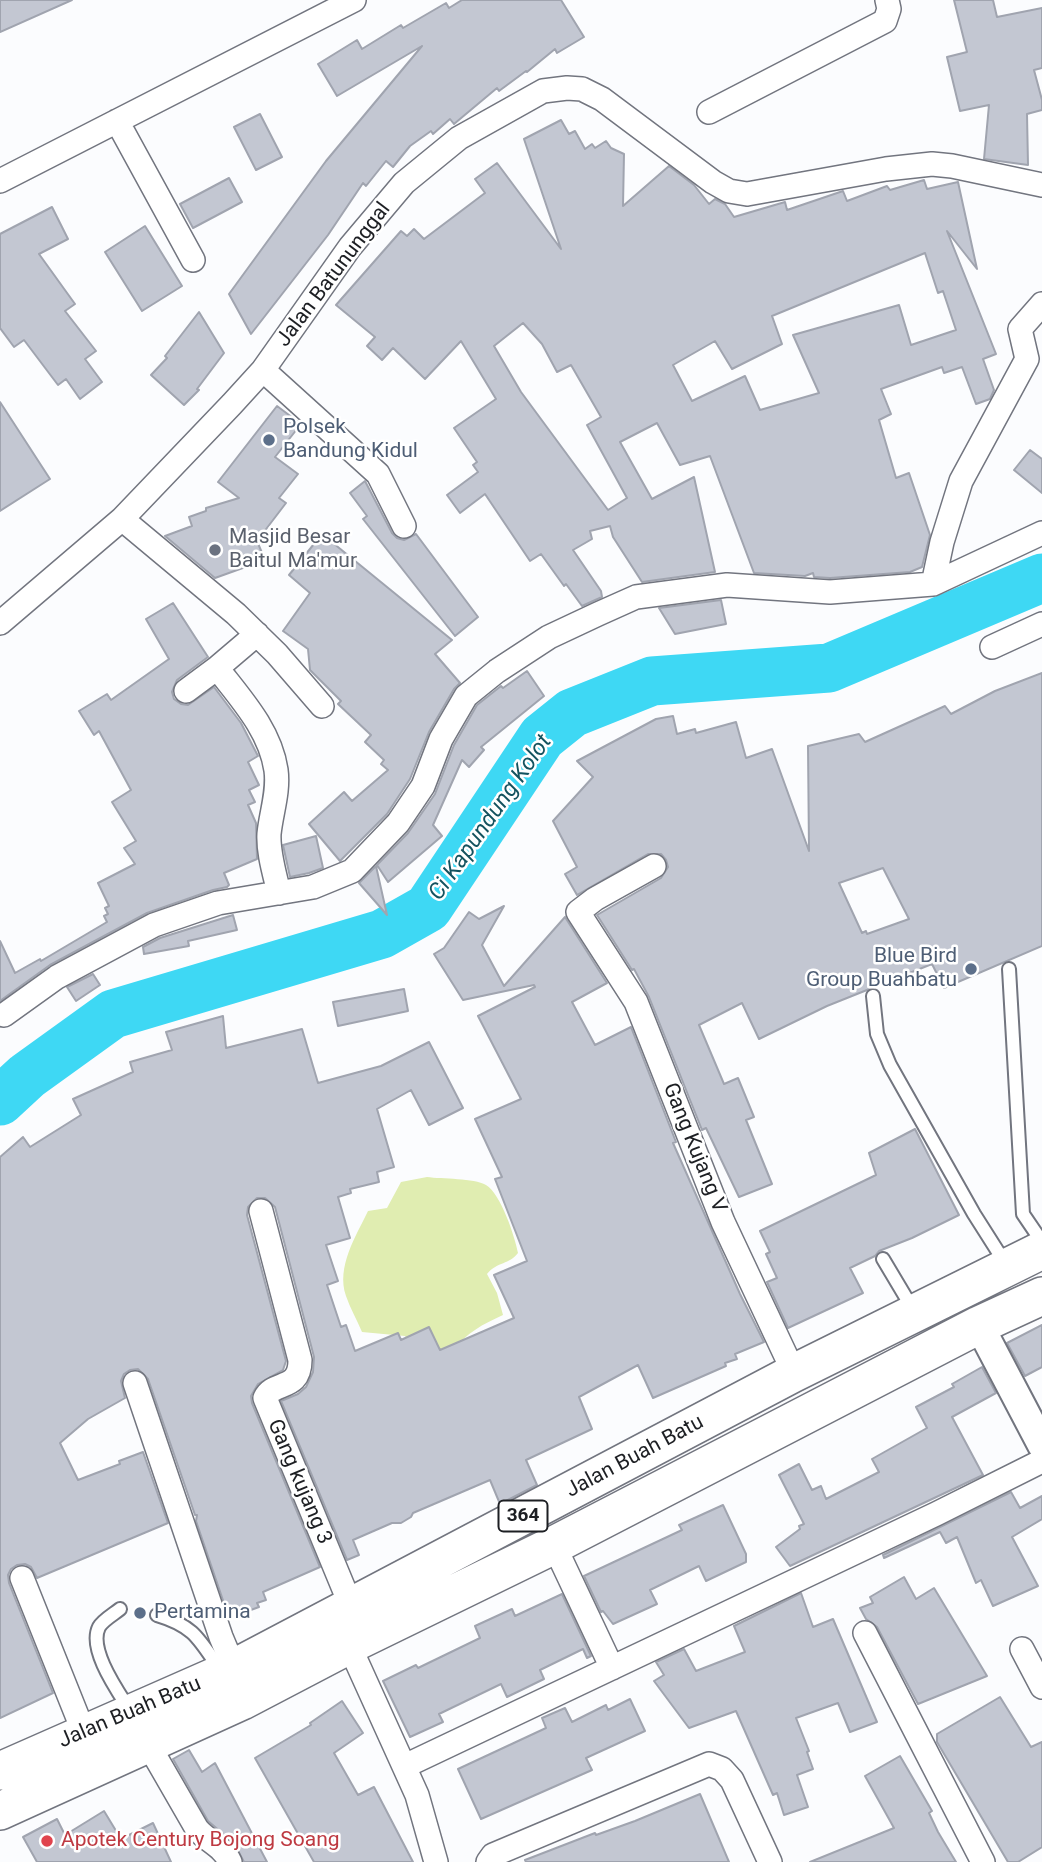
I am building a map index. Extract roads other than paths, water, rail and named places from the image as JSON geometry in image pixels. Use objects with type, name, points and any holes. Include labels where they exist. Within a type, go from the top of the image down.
[{"type":"main road","name":"Jalan Buah Batu","points":[[0,1811],[139,1728],[228,1670],[794,1373],[1042,1250]]},
{"type":"main road","name":"Jalan Buah Batu","points":[[0,1771],[84,1732],[139,1728],[242,1701],[349,1645],[554,1545],[979,1325],[1042,1296]]},
{"type":"street","points":[[0,181],[354,0]]},
{"type":"street","points":[[709,113],[885,22],[890,9],[887,0]]},
{"type":"street","name":"Jalan Batununggal","points":[[0,623],[122,519],[263,370],[350,247],[404,183],[459,138],[543,91],[582,89],[602,99],[729,191],[747,194],[886,169],[932,164],[1042,185]]},
{"type":"street","points":[[117,121],[193,260]]},
{"type":"street","points":[[937,583],[942,542],[961,481],[1027,359],[1020,329],[1042,304]]},
{"type":"street","points":[[263,370],[378,474],[404,526]]},
{"type":"street","points":[[122,519],[238,651],[322,706]]},
{"type":"street","points":[[4,1015],[57,977],[154,925],[219,903],[313,887],[352,871],[398,823],[423,786],[441,739],[466,696],[497,671],[549,637],[636,597],[678,591],[727,585],[830,592],[937,583],[1042,533]]},
{"type":"street","points":[[992,647],[1042,624]]},
{"type":"street","points":[[238,651],[255,717],[269,744],[276,770],[276,798],[269,837],[279,893]]},
{"type":"street","points":[[186,691],[238,651]]},
{"type":"street","name":"Gang Kujang V","points":[[654,866],[578,912],[636,1002],[723,1223],[794,1373]]},
{"type":"street","name":"Gang kujang 3","points":[[261,1211],[300,1360],[298,1374],[292,1382],[269,1391],[265,1398],[351,1606]]},
{"type":"street","points":[[979,1325],[1042,1445]]},
{"type":"street","points":[[135,1383],[221,1637],[228,1670]]},
{"type":"street","points":[[405,1766],[1042,1461]]},
{"type":"street","points":[[554,1545],[612,1668]]},
{"type":"street","points":[[22,1578],[84,1732]]},
{"type":"street","points":[[865,1633],[983,1862]]},
{"type":"street","points":[[349,1645],[417,1795],[436,1862]]},
{"type":"street","points":[[1022,1650],[1042,1687]]},
{"type":"street","points":[[139,1728],[197,1829],[206,1839],[217,1844],[230,1862]]},
{"type":"street","points":[[488,1862],[493,1855],[709,1764],[722,1769],[732,1780],[770,1862]]},
{"type":"lane","points":[[1009,969],[1023,1214],[1042,1242]]},
{"type":"lane","points":[[873,996],[877,1034],[890,1065],[974,1214],[1008,1268]]},
{"type":"lane","points":[[883,1259],[916,1314]]},
{"type":"lane","points":[[120,1609],[100,1625],[95,1641],[111,1680],[139,1728]]},
{"type":"lane","points":[[157,1615],[178,1621],[190,1629],[228,1670]]},
{"type":"waterway","name":"Ci Kapundung Kolot","points":[[0,1101],[27,1076],[113,1014],[382,934],[428,908],[542,737],[572,713],[652,681],[829,668],[1042,578]]},
{"type":"place","name":"Polsek Bandung Kidul","points":[[269,440]]},
{"type":"place","name":"Masjid Besar Baitul Ma'mur","points":[[215,550]]},
{"type":"place","name":"Blue Bird Group Buahbatu","points":[[971,969]]},
{"type":"place","name":"Pertamina","points":[[140,1613]]},
{"type":"place","name":"Apotek Century Bojong Soang","points":[[47,1841]]}]
